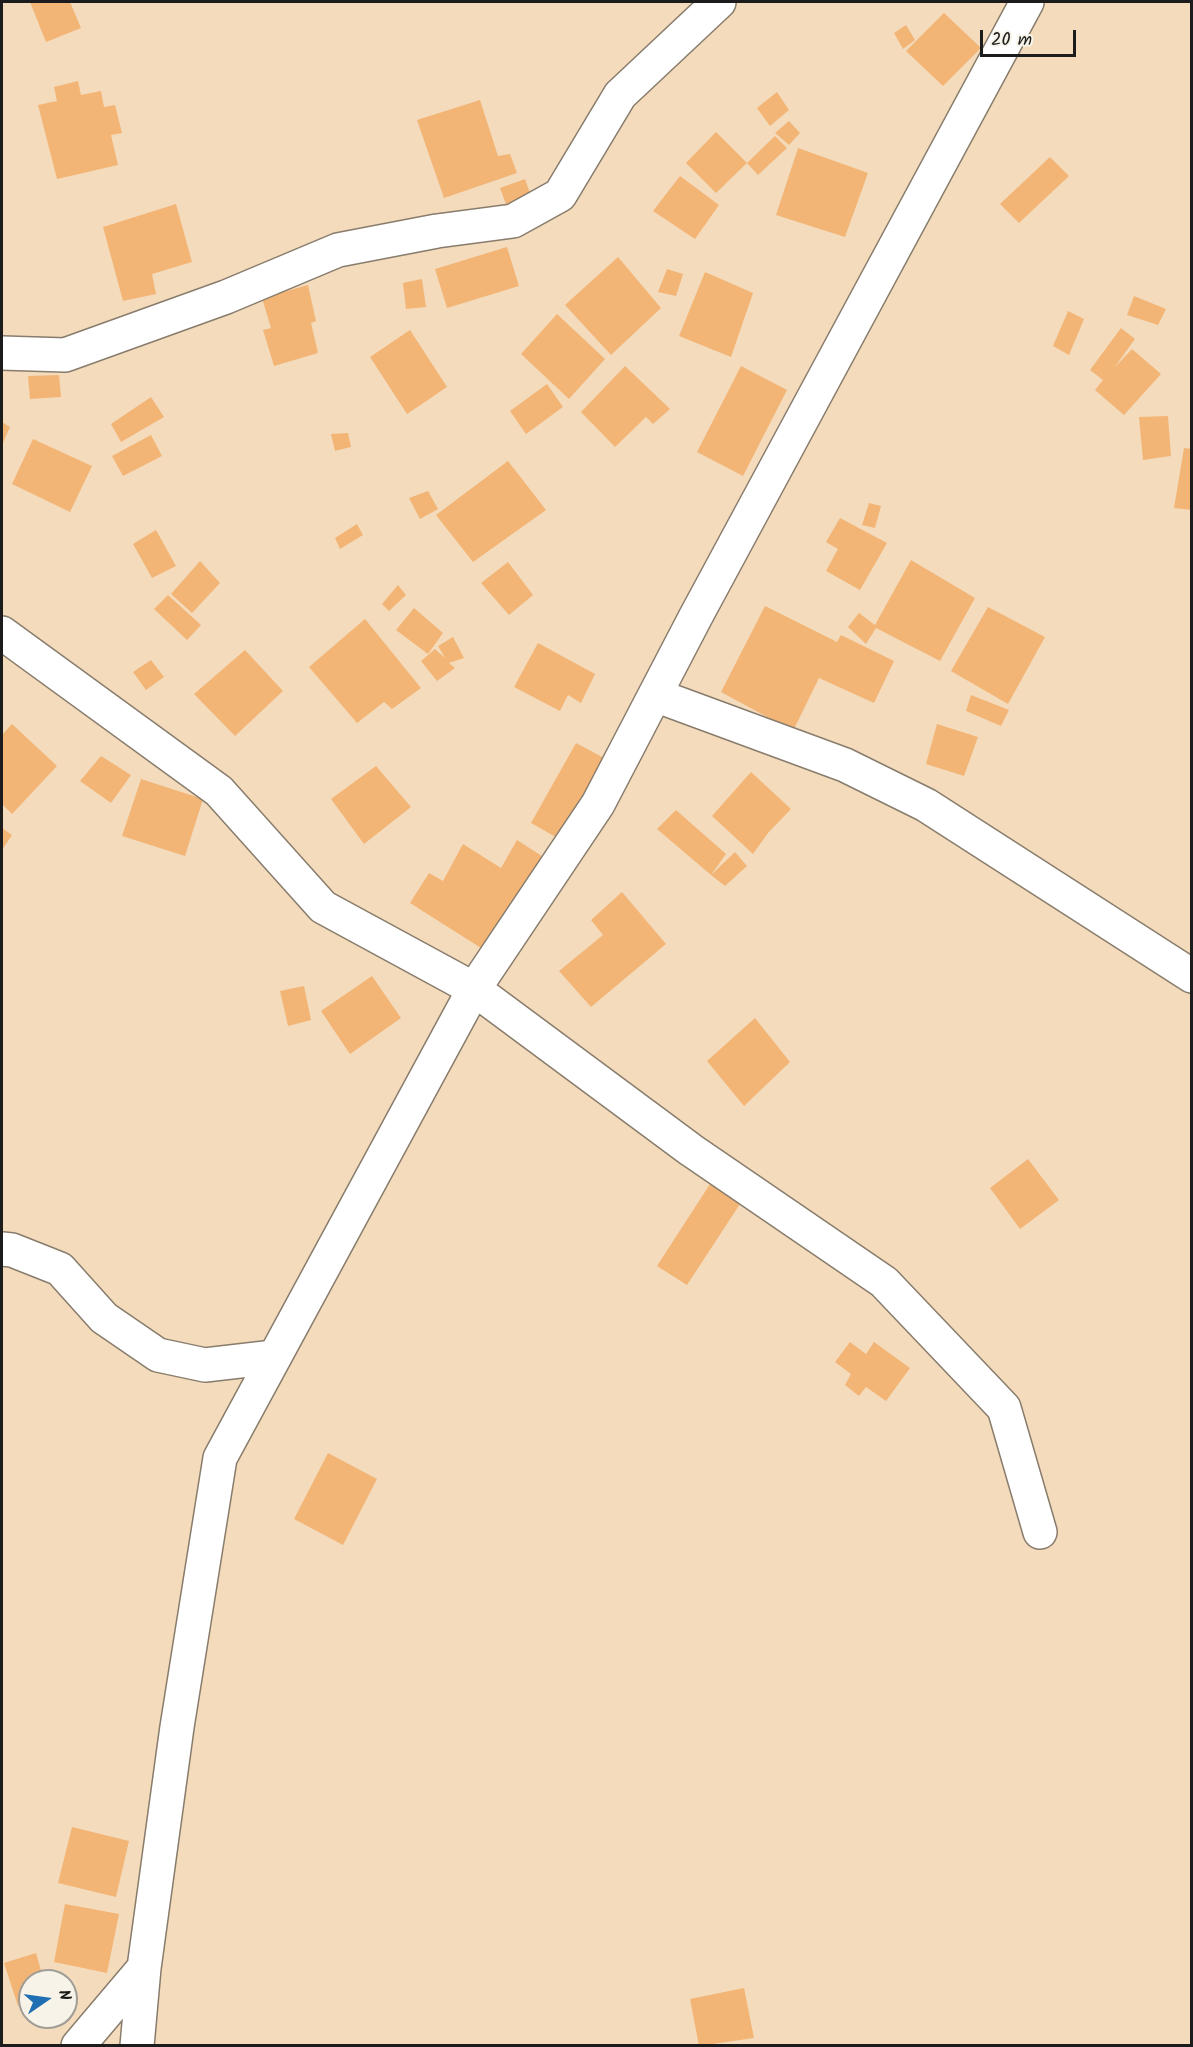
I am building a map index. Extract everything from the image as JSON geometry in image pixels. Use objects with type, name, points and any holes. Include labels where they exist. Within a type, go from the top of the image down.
[{"type":"street","points":[[2,353],[66,355],[226,297],[338,250],[436,231],[513,221],[560,195],[620,95],[719,2]]},
{"type":"street","points":[[98,2046],[138,2040],[144,1968],[177,1727],[220,1458],[474,989],[598,804],[1027,2]]},
{"type":"street","points":[[2,633],[219,791],[322,907],[474,989],[691,1150],[884,1282],[1004,1408],[1040,1532]]},
{"type":"street","points":[[655,695],[845,765],[926,805],[1191,976]]},
{"type":"street","points":[[2,1249],[12,1250],[60,1269],[104,1318],[158,1355],[205,1365],[274,1358]]},
{"type":"street","points":[[78,2046],[144,1968]]},
{"type":"building","points":[[30,2],[70,2],[81,28],[46,42]]},
{"type":"building","points":[[944,13],[981,48],[943,86],[906,51]]},
{"type":"building","points":[[906,25],[915,40],[903,49],[894,33]]},
{"type":"building","points":[[78,81],[81,95],[101,91],[104,107],[115,105],[122,133],[111,135],[118,165],[57,179],[38,105],[57,101],[54,87]]},
{"type":"building","points":[[777,92],[789,110],[770,126],[757,108]]},
{"type":"building","points":[[480,100],[498,156],[510,154],[517,173],[444,198],[417,120]]},
{"type":"building","points":[[789,121],[800,133],[789,145],[775,133]]},
{"type":"building","points":[[716,132],[747,163],[716,193],[686,163]]},
{"type":"building","points":[[775,136],[787,148],[758,175],[747,163]]},
{"type":"building","points":[[798,148],[868,173],[845,237],[776,215]]},
{"type":"building","points":[[1050,157],[1069,176],[1019,223],[1000,204]]},
{"type":"building","points":[[680,176],[719,205],[695,239],[653,211]]},
{"type":"building","points":[[525,179],[532,199],[507,207],[500,188]]},
{"type":"building","points":[[176,204],[192,262],[152,274],[156,294],[123,301],[103,227]]},
{"type":"building","points":[[507,247],[519,286],[447,308],[435,269]]},
{"type":"building","points":[[618,257],[661,308],[611,355],[565,305]]},
{"type":"building","points":[[667,269],[683,274],[676,296],[658,292]]},
{"type":"building","points":[[705,272],[753,293],[731,357],[679,336]]},
{"type":"building","points":[[422,279],[426,307],[406,309],[403,283]]},
{"type":"building","points":[[308,285],[316,321],[311,323],[318,353],[274,366],[263,330],[271,328],[262,298]]},
{"type":"building","points":[[1134,296],[1166,309],[1158,325],[1127,315]]},
{"type":"building","points":[[1068,311],[1084,319],[1069,355],[1053,346]]},
{"type":"building","points":[[557,314],[605,359],[569,399],[521,354]]},
{"type":"building","points":[[1121,328],[1135,339],[1114,368],[1132,349],[1161,374],[1124,415],[1095,390],[1103,380],[1090,370]]},
{"type":"building","points":[[410,330],[447,387],[407,414],[370,357]]},
{"type":"building","points":[[625,366],[670,409],[653,424],[646,417],[615,447],[581,412]]},
{"type":"building","points":[[741,366],[787,390],[743,476],[697,452]]},
{"type":"building","points":[[59,375],[61,397],[30,399],[28,376]]},
{"type":"building","points":[[547,384],[563,407],[526,434],[510,411]]},
{"type":"building","points":[[151,397],[164,417],[121,442],[111,424]]},
{"type":"building","points":[[1168,416],[1171,456],[1143,460],[1139,417]]},
{"type":"building","points":[[2,422],[10,427],[2,445]]},
{"type":"building","points":[[348,433],[351,447],[335,451],[331,434]]},
{"type":"building","points":[[151,435],[162,456],[123,476],[112,456]]},
{"type":"building","points":[[33,439],[92,466],[70,512],[12,484]]},
{"type":"building","points":[[1184,448],[1192,449],[1192,510],[1174,508]]},
{"type":"building","points":[[508,461],[546,510],[473,562],[436,515]]},
{"type":"building","points":[[428,491],[438,509],[420,519],[409,498]]},
{"type":"building","points":[[869,503],[881,506],[875,528],[862,525]]},
{"type":"building","points":[[840,518],[887,543],[860,590],[826,571],[838,549],[826,542]]},
{"type":"building","points":[[357,524],[363,535],[340,549],[335,538]]},
{"type":"building","points":[[156,530],[176,566],[152,578],[133,544]]},
{"type":"building","points":[[911,560],[975,598],[940,661],[876,628],[866,644],[848,627],[859,613],[875,625]]},
{"type":"building","points":[[200,561],[220,583],[192,613],[171,594]]},
{"type":"building","points":[[508,562],[533,595],[509,615],[481,583]]},
{"type":"building","points":[[398,585],[406,595],[389,611],[382,604]]},
{"type":"building","points":[[168,595],[201,625],[187,640],[154,609]]},
{"type":"building","points":[[765,606],[837,642],[841,635],[894,661],[874,703],[819,678],[793,731],[721,692]]},
{"type":"building","points":[[988,607],[1045,637],[1008,704],[951,671]]},
{"type":"building","points":[[414,608],[443,633],[428,654],[396,630]]},
{"type":"building","points":[[365,619],[421,688],[392,709],[384,702],[357,723],[309,667]]},
{"type":"building","points":[[453,637],[464,658],[449,663],[455,668],[437,681],[421,661],[435,649],[445,658],[438,646]]},
{"type":"building","points":[[538,643],[595,674],[581,703],[568,695],[560,711],[514,687]]},
{"type":"building","points":[[245,650],[283,691],[235,736],[194,694]]},
{"type":"building","points":[[151,660],[164,677],[146,690],[133,672]]},
{"type":"building","points":[[971,695],[1009,710],[1001,726],[966,711]]},
{"type":"building","points":[[12,724],[57,766],[12,814],[2,804],[2,735]]},
{"type":"building","points":[[937,724],[978,737],[964,776],[926,764]]},
{"type":"building","points":[[576,743],[606,759],[561,840],[531,823]]},
{"type":"building","points":[[101,756],[131,775],[111,803],[80,781]]},
{"type":"building","points":[[376,766],[411,807],[364,844],[331,799]]},
{"type":"building","points":[[751,772],[791,809],[768,833],[753,854],[712,816]]},
{"type":"building","points":[[141,779],[203,799],[185,856],[122,836]]},
{"type":"building","points":[[676,810],[726,854],[711,875],[657,829]]},
{"type":"building","points":[[2,828],[12,835],[2,850]]},
{"type":"building","points":[[517,840],[548,860],[492,955],[410,903],[429,873],[443,881],[463,844],[501,868]]},
{"type":"building","points":[[735,852],[747,866],[725,886],[711,875]]},
{"type":"building","points":[[622,892],[666,944],[591,1007],[559,971],[603,935],[591,920]]},
{"type":"building","points":[[372,976],[401,1018],[350,1054],[321,1011]]},
{"type":"building","points":[[304,986],[311,1020],[288,1026],[280,991]]},
{"type":"building","points":[[755,1018],[790,1062],[744,1106],[707,1061]]},
{"type":"building","points":[[1028,1159],[1059,1200],[1020,1229],[990,1188]]},
{"type":"building","points":[[710,1184],[740,1204],[687,1285],[657,1266]]},
{"type":"building","points":[[850,1342],[866,1354],[874,1342],[910,1368],[886,1401],[866,1387],[859,1396],[845,1385],[851,1374],[835,1362]]},
{"type":"building","points":[[328,1453],[377,1479],[343,1545],[294,1519]]},
{"type":"building","points":[[72,1827],[129,1841],[116,1897],[58,1883]]},
{"type":"building","points":[[65,1904],[119,1914],[107,1973],[54,1962]]},
{"type":"building","points":[[36,1953],[41,1969],[18,1969],[18,2006],[4,1963]]},
{"type":"building","points":[[744,1988],[754,2038],[699,2046],[690,1999]]}]
